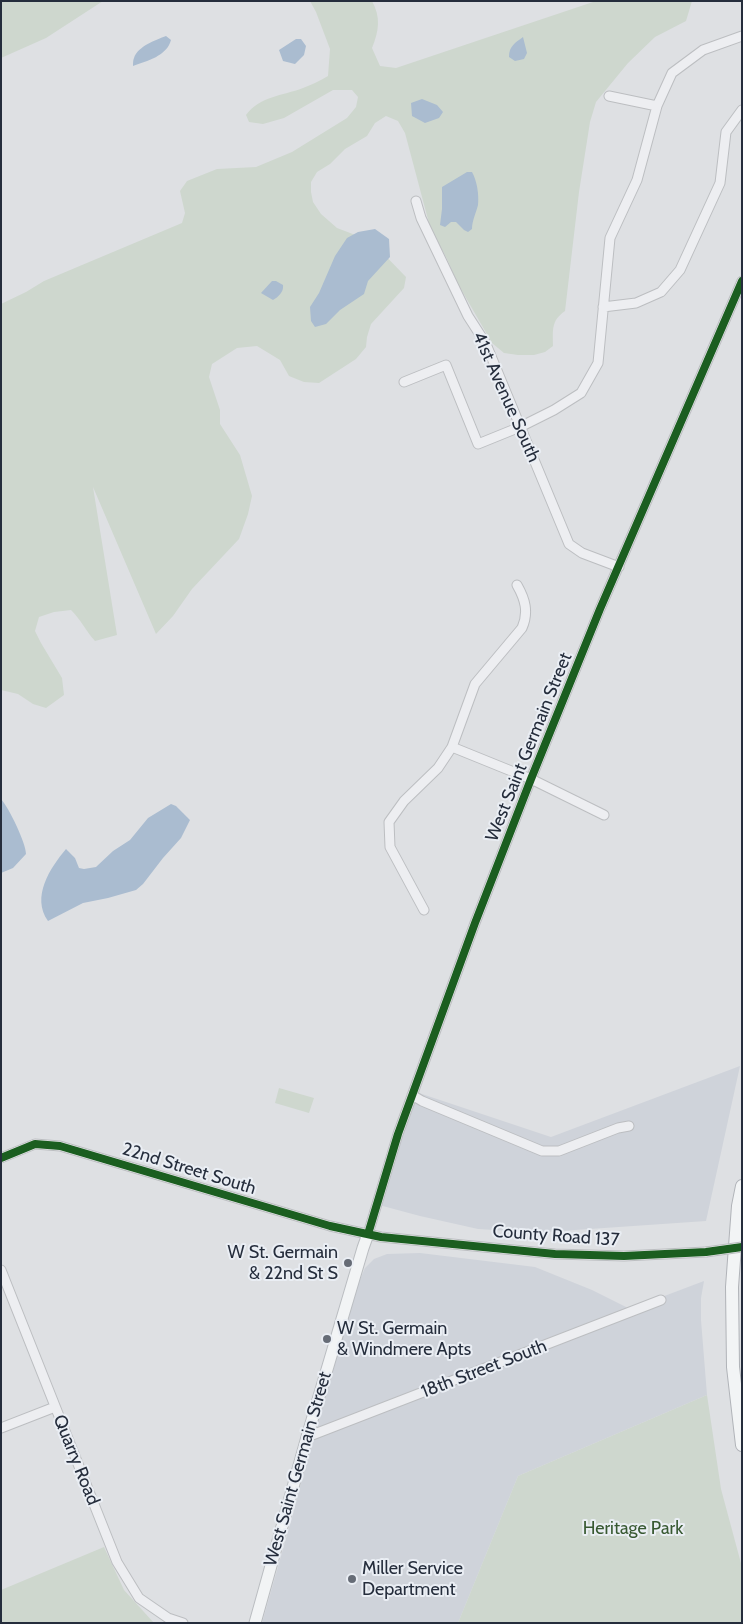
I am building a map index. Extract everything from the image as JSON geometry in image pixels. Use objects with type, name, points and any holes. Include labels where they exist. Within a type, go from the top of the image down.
[{"type":"highway","points":[[742,1186],[738,1206],[732,1287],[733,1367],[742,1445]]},
{"type":"main road","name":"West Saint Germain Street","points":[[255,1623],[307,1437],[368,1234]]},
{"type":"street","points":[[404,382],[446,365],[478,444],[520,427],[580,394],[598,363],[610,238],[637,180],[657,106],[672,73],[704,50],[742,36]]},
{"type":"street","points":[[608,96],[657,106]]},
{"type":"street","points":[[603,307],[636,303],[661,292],[680,270],[720,183],[726,132],[742,110]]},
{"type":"street","name":"41st Avenue South","points":[[416,201],[422,218],[468,316],[486,344],[569,544],[582,553],[619,567]]},
{"type":"street","name":"West Saint Germain Street","points":[[368,1234],[396,1140],[412,1095],[475,923],[531,779],[619,567],[742,281]]},
{"type":"street","points":[[424,910],[390,848],[389,822],[404,801],[438,768],[452,748],[475,684],[522,628],[526,618],[525,598],[517,585]]},
{"type":"street","points":[[452,748],[531,779],[604,815]]},
{"type":"street","points":[[412,1095],[422,1101],[542,1151],[559,1151],[618,1128],[629,1126]]},
{"type":"street","name":"22nd Street South","points":[[1,1158],[35,1144],[60,1146],[300,1218],[352,1232],[368,1234]]},
{"type":"street","name":"County Road 137","points":[[368,1234],[555,1254],[624,1256],[706,1252],[742,1247]]},
{"type":"street","name":"Quarry Road","points":[[1,1270],[117,1562],[140,1598],[167,1621],[183,1623]]},
{"type":"street","name":"18th Street South","points":[[307,1437],[661,1300]]},
{"type":"street","points":[[1,1428],[55,1407]]},
{"type":"shaded area","points":[[740,1066],[706,1221],[526,1232],[478,1229],[379,1205],[416,1092],[551,1137]]},
{"type":"shaded area","points":[[420,1253],[535,1267],[592,1290],[630,1309],[704,1281],[701,1298],[701,1320],[707,1395],[518,1476],[458,1623],[262,1623],[315,1429],[359,1282],[365,1268],[374,1259],[387,1254]]},
{"type":"green space","points":[[1,1],[103,1],[46,38],[1,58]]},
{"type":"green space","points":[[310,1],[372,1],[377,13],[378,24],[372,48],[380,66],[396,68],[596,1],[692,1],[686,21],[655,37],[628,63],[596,102],[590,122],[579,192],[565,311],[555,322],[553,346],[545,352],[534,355],[504,353],[492,343],[458,284],[430,227],[405,133],[398,121],[386,116],[375,123],[367,136],[345,149],[330,164],[317,172],[311,182],[311,192],[313,202],[321,214],[337,228],[375,245],[406,277],[404,288],[371,324],[366,347],[356,359],[319,383],[304,382],[289,376],[280,360],[257,346],[237,348],[212,364],[209,377],[220,410],[220,424],[240,455],[252,496],[239,539],[192,589],[173,616],[156,634],[93,487],[117,635],[95,641],[71,610],[54,612],[39,617],[35,631],[62,678],[64,695],[46,708],[33,704],[18,694],[1,690],[1,304],[44,281],[182,223],[185,213],[180,191],[187,181],[217,169],[256,167],[292,152],[347,118],[356,107],[358,97],[352,90],[333,90],[284,118],[263,124],[249,122],[246,115],[265,100],[303,88],[328,76],[330,49]]},
{"type":"green space","points":[[279,1088],[314,1098],[309,1113],[275,1103]]},
{"type":"green space","name":"Heritage Park","points":[[707,1395],[721,1489],[742,1567],[742,1623],[458,1623],[518,1476]]},
{"type":"green space","points":[[104,1547],[124,1590],[154,1623],[1,1623],[1,1590]]},
{"type":"water","points":[[166,36],[171,40],[169,46],[161,54],[133,66],[134,59],[139,50]]},
{"type":"water","points":[[523,37],[527,53],[524,59],[515,61],[509,57],[510,50]]},
{"type":"water","points":[[296,39],[301,39],[306,46],[304,55],[295,64],[283,61],[279,50]]},
{"type":"water","points":[[422,99],[437,105],[443,112],[439,118],[425,123],[412,116],[411,103]]},
{"type":"water","points":[[467,172],[472,172],[474,176],[478,196],[478,205],[472,229],[468,232],[456,222],[451,222],[445,227],[440,225],[442,187]]},
{"type":"water","points":[[375,229],[389,239],[390,257],[368,281],[364,294],[340,310],[326,324],[315,327],[311,321],[310,307],[319,293],[335,256],[347,238],[358,232]]},
{"type":"water","points":[[272,281],[283,285],[282,292],[273,300],[261,293]]},
{"type":"water","points":[[1,799],[16,826],[26,854],[13,868],[1,873]]},
{"type":"water","points":[[171,804],[176,806],[190,820],[181,838],[143,884],[136,890],[83,903],[48,921],[43,912],[42,893],[49,874],[66,849],[75,858],[79,868],[96,867],[113,851],[130,840],[148,818]]},
{"type":"cycle path","points":[[368,1234],[398,1134],[475,923],[531,779],[600,609],[742,281]]},
{"type":"cycle path","points":[[1,1158],[35,1144],[60,1146],[330,1226],[381,1237],[555,1254],[624,1256],[706,1252],[742,1247]]},
{"type":"place","name":"W St. Germain & 22nd St S","points":[[348,1263]]},
{"type":"place","name":"W St. Germain & Windmere Apts","points":[[327,1339]]},
{"type":"place","name":"Miller Service Department","points":[[352,1579]]}]
